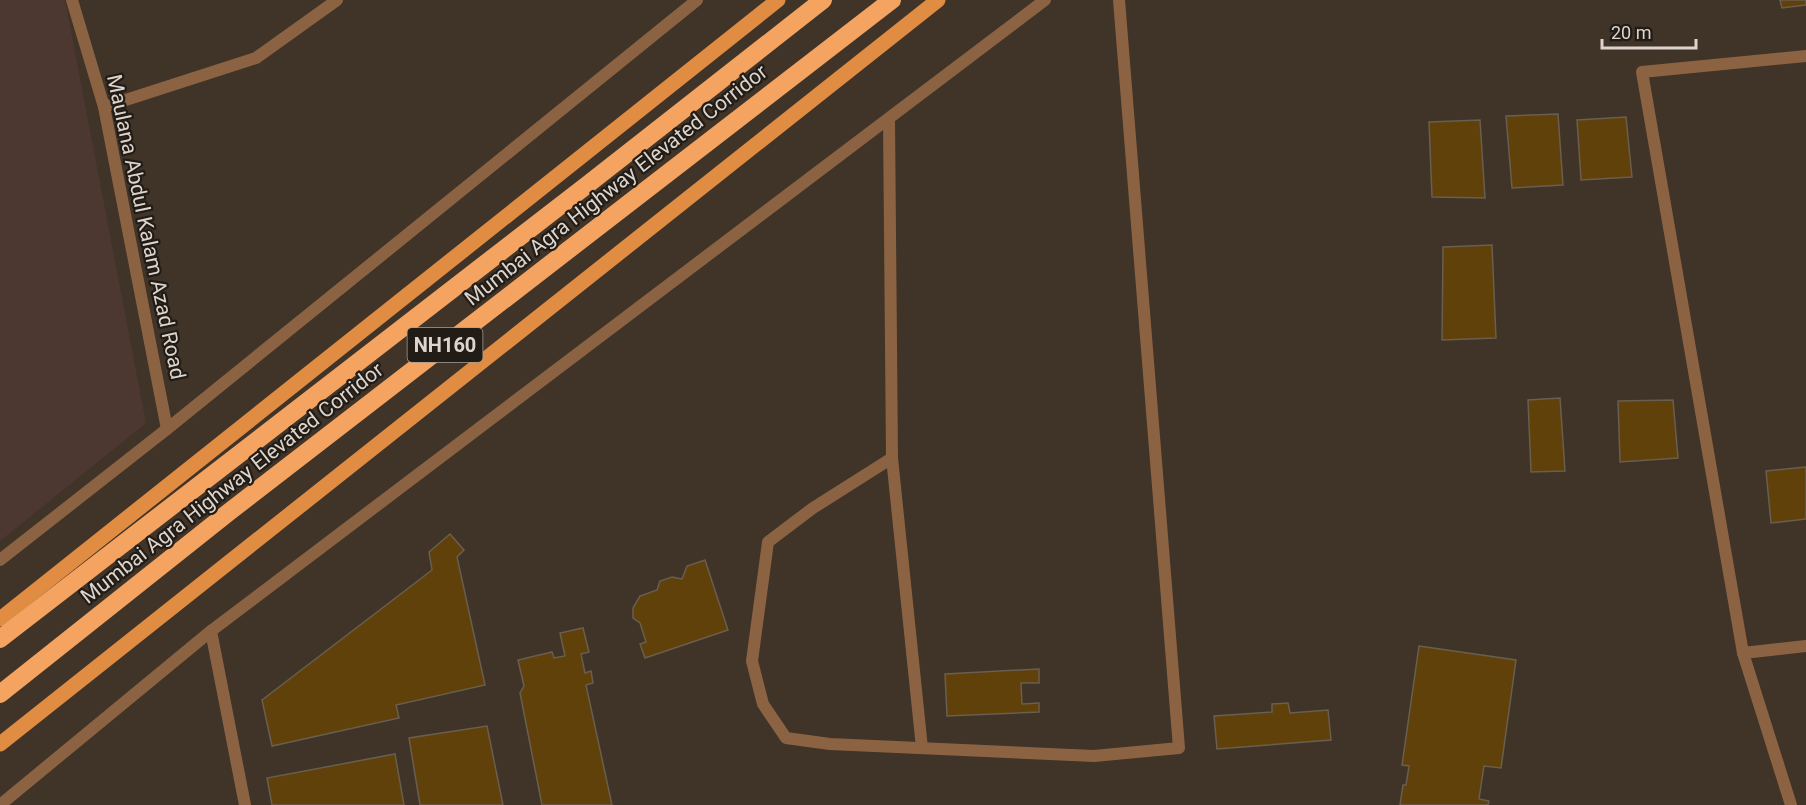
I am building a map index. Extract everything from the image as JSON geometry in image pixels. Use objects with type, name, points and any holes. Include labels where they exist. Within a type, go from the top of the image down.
[{"type":"highway","name":"Mumbai Agra Highway Elevated Corridor","points":[[0,639],[823,0]]},
{"type":"highway","name":"Mumbai Agra Highway Elevated Corridor","points":[[0,694],[258,490],[892,0]]},
{"type":"main road","points":[[0,619],[778,0]]},
{"type":"main road","points":[[0,744],[938,0]]},
{"type":"street","name":"Maulana Abdul Kalam Azad Road","points":[[72,0],[104,107],[167,429]]},
{"type":"street","points":[[104,107],[255,58],[337,0]]},
{"type":"street","points":[[0,560],[167,429],[698,0]]},
{"type":"street","points":[[0,805],[211,632],[1045,0]]},
{"type":"street","points":[[892,458],[813,508],[768,542],[752,661],[763,704],[786,738],[830,744],[1094,756],[1179,747],[1119,0]]},
{"type":"street","points":[[1791,805],[1743,653],[1642,72],[1806,56]]},
{"type":"street","points":[[889,120],[892,458],[922,748]]},
{"type":"street","points":[[211,632],[245,805]]},
{"type":"street","points":[[1743,653],[1806,646]]},
{"type":"shaded area","points":[[0,0],[65,0],[146,423],[0,541]]},
{"type":"building","points":[[1780,0],[1806,0],[1806,5],[1782,8]]},
{"type":"building","points":[[1558,114],[1563,185],[1512,188],[1506,116]]},
{"type":"building","points":[[1626,117],[1632,177],[1581,180],[1577,120]]},
{"type":"building","points":[[1480,120],[1485,198],[1432,197],[1429,122]]},
{"type":"building","points":[[1492,245],[1496,338],[1442,340],[1443,247]]},
{"type":"building","points":[[1560,398],[1565,471],[1531,472],[1528,400]]},
{"type":"building","points":[[1673,400],[1678,458],[1620,462],[1618,401]]},
{"type":"building","points":[[1806,467],[1806,519],[1771,523],[1766,471]]},
{"type":"building","points":[[450,534],[464,550],[457,557],[485,685],[396,705],[399,718],[272,746],[262,700],[432,570],[429,552]]},
{"type":"building","points":[[705,560],[728,630],[645,658],[640,644],[646,642],[640,623],[633,618],[633,608],[640,596],[657,590],[660,581],[672,577],[682,579],[687,566]]},
{"type":"building","points":[[583,628],[589,652],[581,654],[585,673],[591,671],[593,683],[586,685],[612,805],[542,805],[520,693],[524,686],[518,660],[552,652],[554,658],[565,656],[560,633]]},
{"type":"building","points":[[1419,646],[1516,660],[1501,768],[1484,766],[1479,799],[1489,801],[1488,805],[1400,805],[1409,766],[1402,765]]},
{"type":"building","points":[[1039,669],[1039,683],[1021,683],[1022,704],[1039,703],[1039,712],[947,716],[945,674]]},
{"type":"building","points":[[1288,703],[1290,713],[1328,710],[1331,740],[1217,749],[1214,716],[1272,712],[1272,704]]},
{"type":"building","points":[[487,726],[503,805],[420,805],[409,738]]},
{"type":"building","points":[[395,754],[404,805],[272,805],[267,778]]}]
